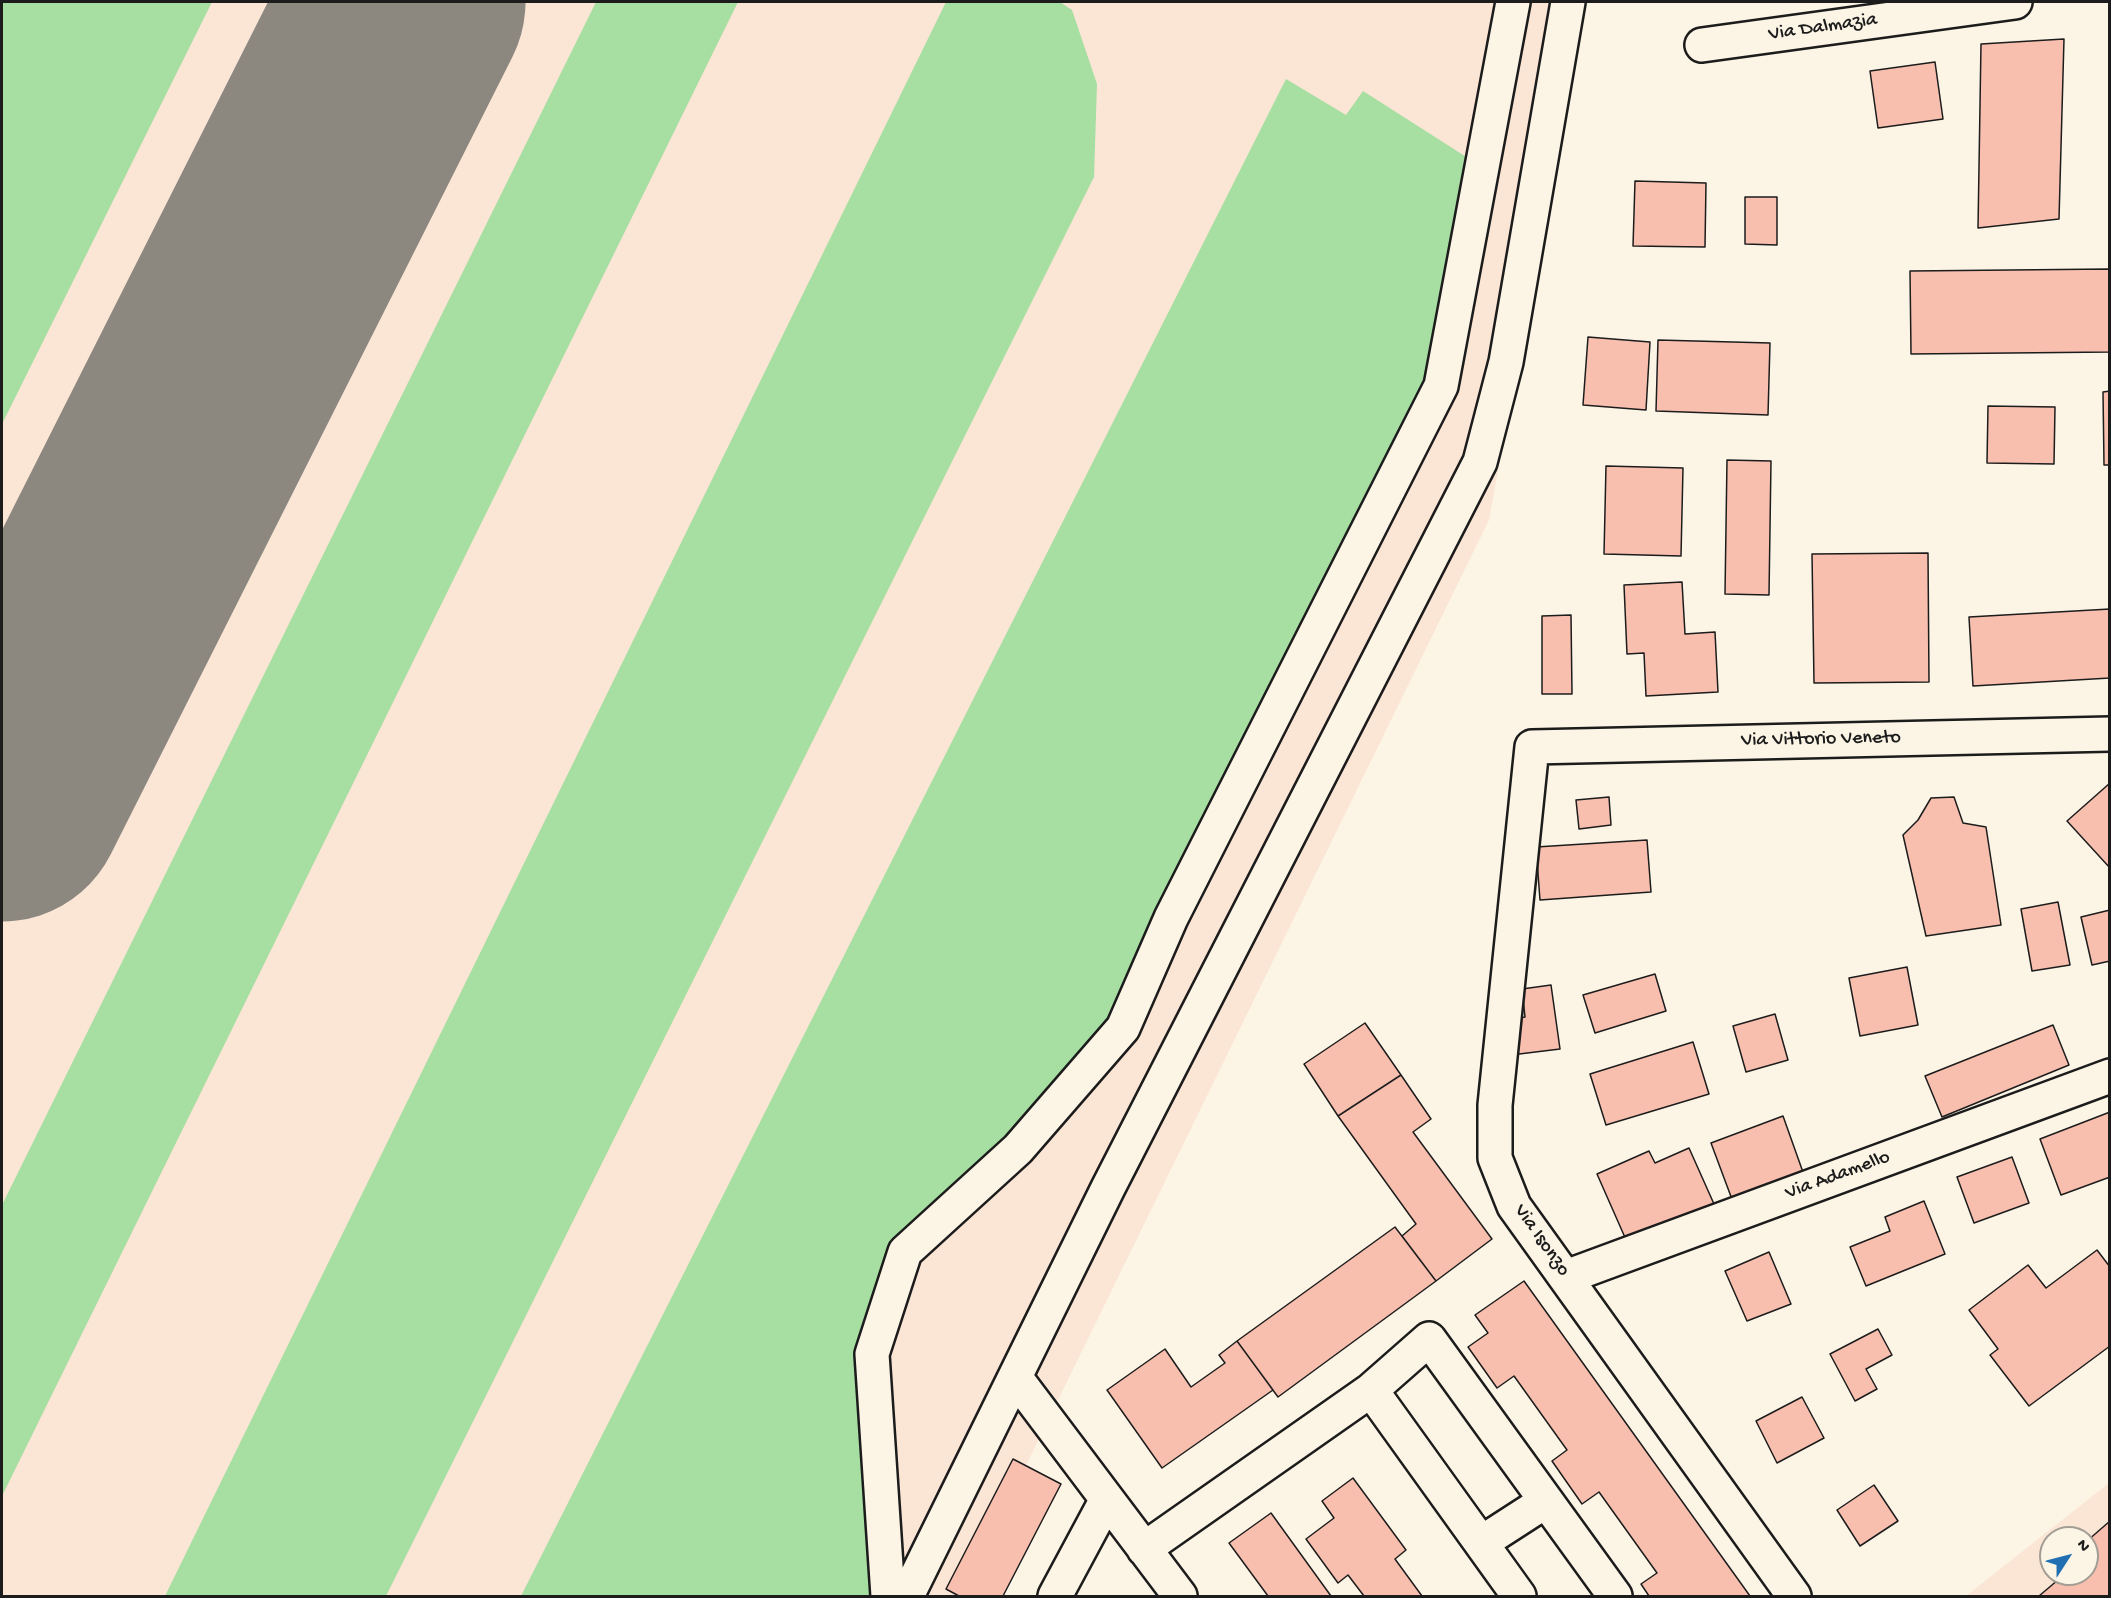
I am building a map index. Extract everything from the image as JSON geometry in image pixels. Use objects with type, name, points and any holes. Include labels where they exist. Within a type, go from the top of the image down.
[{"type":"street","points":[[888,1596],[872,1354],[905,1252],[1018,1149],[1123,1028],[1171,918],[1441,386],[1513,2]]},
{"type":"street","points":[[907,1596],[1108,1188],[1480,462],[1506,362],[1568,2]]},
{"type":"street","name":"Via Dalmazia","points":[[1702,45],[2015,2]]},
{"type":"street","name":"Via Vittorio Veneto","points":[[1532,747],[2109,734]]},
{"type":"street","name":"Via Isonzo","points":[[1532,747],[1495,1105],[1495,1158],[1514,1206],[1794,1596]]},
{"type":"street","name":"Via Adamello","points":[[1566,1276],[2109,1076]]},
{"type":"street","points":[[1144,1549],[1371,1390],[1429,1339],[1615,1596]]},
{"type":"street","points":[[1015,1377],[1180,1596]]},
{"type":"street","points":[[1371,1390],[1519,1596]]},
{"type":"street","points":[[1055,1596],[1107,1499]]},
{"type":"street","points":[[1481,1543],[1546,1501]]},
{"type":"shaded area","points":[[2,2],[1584,2],[1489,520],[962,1596],[2,1596]]},
{"type":"shaded area","points":[[2109,1483],[2109,1596],[1966,1596],[2039,1538],[2039,1586],[2099,1586],[2099,1526],[2055,1526]]},
{"type":"green space","points":[[2,2],[212,2],[2,424]]},
{"type":"green space","points":[[596,2],[738,2],[2,1496],[2,1205]]},
{"type":"green space","points":[[946,2],[1060,2],[1072,10],[1097,84],[1094,177],[386,1596],[165,1596]]},
{"type":"green space","points":[[1286,79],[1346,115],[1363,91],[1482,167],[1441,386],[1123,1028],[905,1253],[872,1354],[888,1596],[521,1596]]},
{"type":"building","points":[[2064,39],[2059,219],[1978,228],[1981,44]]},
{"type":"building","points":[[1935,62],[1943,119],[1878,128],[1870,71]]},
{"type":"building","points":[[1635,181],[1706,183],[1705,247],[1633,246]]},
{"type":"building","points":[[1745,197],[1777,197],[1777,245],[1745,244]]},
{"type":"building","points":[[2110,269],[2110,352],[1911,354],[1910,271]]},
{"type":"building","points":[[1588,337],[1650,342],[1646,410],[1583,405]]},
{"type":"building","points":[[1658,340],[1770,343],[1768,415],[1656,411]]},
{"type":"building","points":[[2110,391],[2110,465],[2104,465],[2103,392]]},
{"type":"building","points":[[1988,406],[2055,407],[2054,464],[1987,463]]},
{"type":"building","points":[[1727,460],[1771,461],[1769,595],[1725,594]]},
{"type":"building","points":[[1606,466],[1683,468],[1681,556],[1604,554]]},
{"type":"building","points":[[1928,553],[1929,682],[1814,683],[1812,554]]},
{"type":"building","points":[[1682,582],[1685,634],[1715,632],[1718,692],[1646,696],[1644,653],[1627,654],[1624,585]]},
{"type":"building","points":[[2110,609],[2110,678],[1973,686],[1969,617]]},
{"type":"building","points":[[1571,615],[1572,694],[1542,694],[1542,616]]},
{"type":"building","points":[[2110,783],[2110,868],[2067,821]]},
{"type":"building","points":[[1609,797],[1611,825],[1579,829],[1576,800]]},
{"type":"building","points":[[1954,797],[1963,823],[1986,827],[2001,925],[1926,936],[1903,835],[1918,820],[1931,798]]},
{"type":"building","points":[[1647,840],[1651,892],[1540,900],[1536,847]]},
{"type":"building","points":[[2058,902],[2070,965],[2032,971],[2021,909]]},
{"type":"building","points":[[2110,910],[2110,961],[2092,965],[2081,917]]},
{"type":"building","points":[[1907,967],[1918,1025],[1860,1036],[1849,978]]},
{"type":"building","points":[[1655,974],[1666,1011],[1595,1033],[1583,995]]},
{"type":"building","points":[[1551,985],[1560,1049],[1511,1055],[1506,1020],[1525,1017],[1522,989]]},
{"type":"building","points":[[1775,1014],[1788,1060],[1746,1072],[1733,1026]]},
{"type":"building","points":[[1365,1023],[1401,1075],[1338,1116],[1304,1064]]},
{"type":"building","points":[[2053,1025],[2069,1065],[1942,1117],[1925,1076]]},
{"type":"building","points":[[1693,1042],[1709,1094],[1606,1125],[1590,1074]]},
{"type":"building","points":[[1401,1075],[1431,1119],[1413,1132],[1492,1239],[1436,1281],[1402,1236],[1416,1224],[1338,1116]]},
{"type":"building","points":[[2110,1112],[2110,1177],[2061,1195],[2040,1139]]},
{"type":"building","points":[[1783,1116],[1804,1175],[1733,1202],[1711,1143]]},
{"type":"building","points":[[1689,1148],[1714,1204],[1627,1242],[1597,1174],[1649,1151],[1655,1163]]},
{"type":"building","points":[[2012,1157],[2029,1203],[1974,1223],[1957,1177]]},
{"type":"building","points":[[1924,1201],[1945,1254],[1866,1286],[1850,1247],[1890,1231],[1885,1217]]},
{"type":"building","points":[[1395,1227],[1436,1281],[1278,1397],[1237,1341]]},
{"type":"building","points":[[2097,1250],[2110,1267],[2110,1346],[2029,1406],[1990,1355],[1998,1349],[1969,1310],[2028,1265],[2046,1288]]},
{"type":"building","points":[[1769,1252],[1791,1304],[1747,1321],[1725,1271]]},
{"type":"building","points":[[1524,1281],[1750,1596],[1649,1596],[1641,1584],[1657,1573],[1599,1492],[1582,1504],[1552,1461],[1567,1450],[1514,1376],[1497,1388],[1468,1347],[1488,1333],[1475,1315]]},
{"type":"building","points":[[1878,1329],[1892,1355],[1866,1369],[1877,1389],[1855,1401],[1830,1354]]},
{"type":"building","points":[[1237,1341],[1273,1390],[1162,1468],[1107,1390],[1165,1349],[1191,1387],[1225,1363],[1219,1355]]},
{"type":"building","points":[[1802,1397],[1824,1438],[1777,1463],[1756,1421]]},
{"type":"building","points":[[1013,1459],[1061,1484],[1003,1596],[959,1596],[946,1589]]},
{"type":"building","points":[[1353,1478],[1406,1550],[1395,1559],[1422,1596],[1364,1596],[1348,1575],[1338,1583],[1306,1539],[1334,1518],[1322,1501]]},
{"type":"building","points":[[1874,1485],[1898,1521],[1860,1546],[1837,1510]]},
{"type":"building","points":[[1271,1513],[1331,1596],[1268,1596],[1229,1543]]},
{"type":"building","points":[[2110,1521],[2110,1596],[2039,1596],[2051,1586],[2099,1586],[2099,1531]]},
{"type":"runway","points":[[2,800],[404,2]]}]
